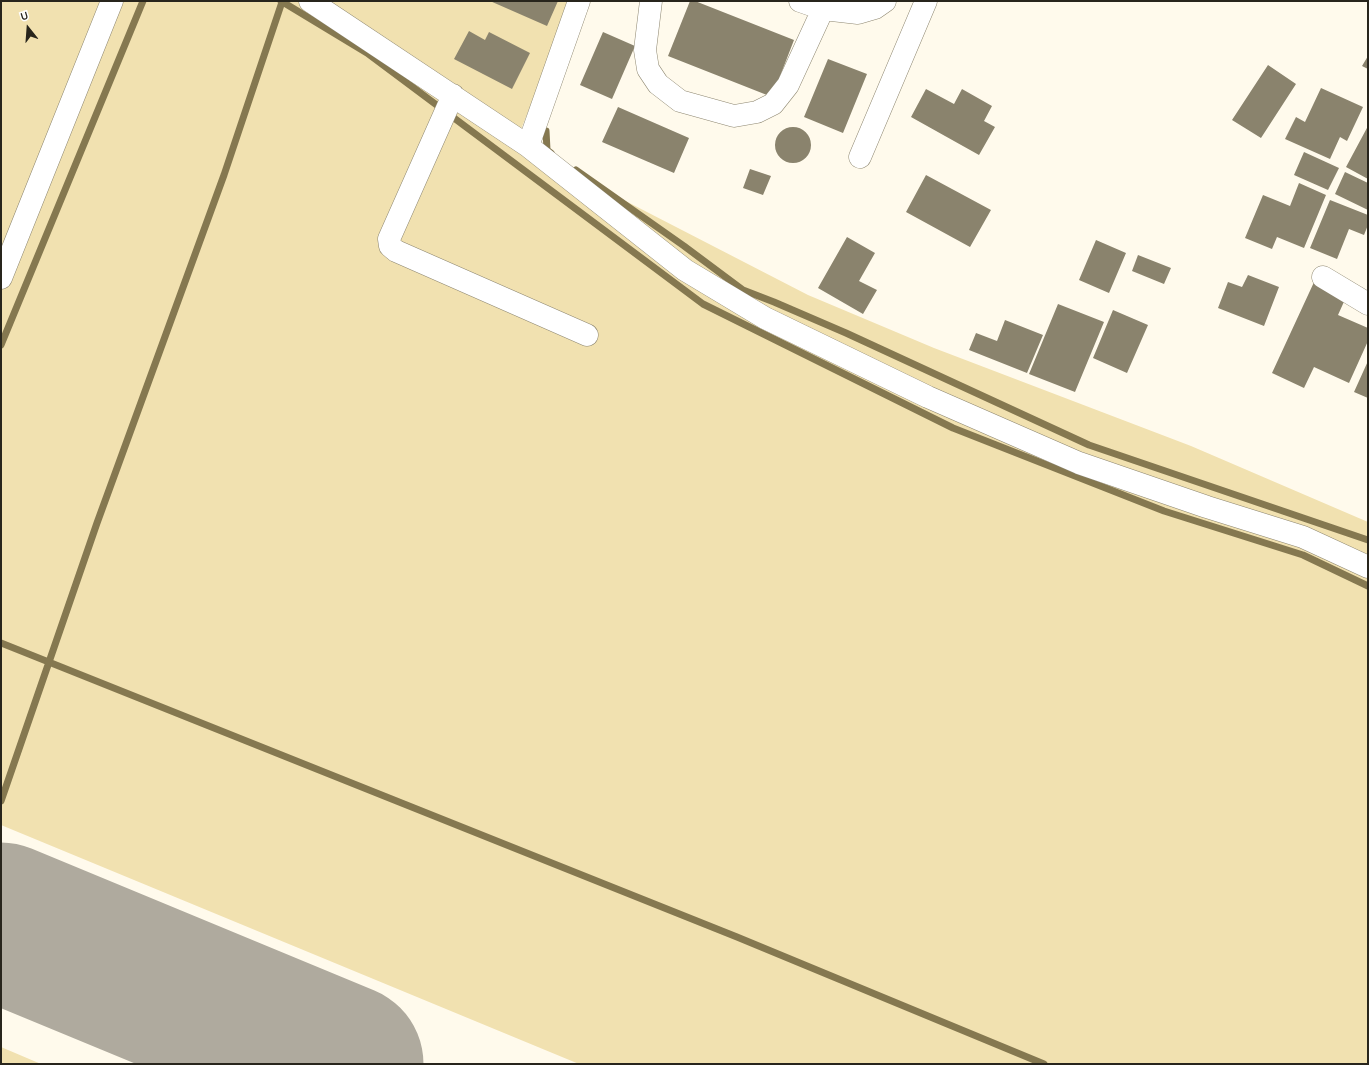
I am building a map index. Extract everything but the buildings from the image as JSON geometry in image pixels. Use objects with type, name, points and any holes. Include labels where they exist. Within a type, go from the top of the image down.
[{"type":"street","points":[[1,278],[112,1]]},
{"type":"street","points":[[310,1],[451,100],[528,146],[685,270],[765,318],[928,397],[1079,463],[1207,507],[1304,537],[1368,567]]},
{"type":"street","points":[[528,146],[579,1]]},
{"type":"street","points":[[650,1],[645,50],[648,69],[658,84],[680,101],[734,116],[757,112],[773,104],[788,86],[823,9]]},
{"type":"street","points":[[800,1],[823,9],[858,13],[875,8],[886,1]]},
{"type":"street","points":[[860,157],[926,1]]},
{"type":"street","points":[[451,100],[389,239],[390,246],[396,251],[587,335]]},
{"type":"street","points":[[1323,277],[1368,304]]},
{"type":"shaded area","points":[[1,1],[573,1],[515,144],[808,295],[934,348],[1191,446],[1368,522],[1368,1064],[579,1064],[1,825]]},
{"type":"shaded area","points":[[1,1047],[41,1064],[1,1064]]},
{"type":"waterway","points":[[1,345],[143,1]]},
{"type":"waterway","points":[[281,1],[367,53],[703,304],[953,428],[1164,511],[1303,555],[1368,586]]},
{"type":"waterway","points":[[1,801],[97,523],[224,175],[282,2]]},
{"type":"waterway","points":[[546,131],[547,150],[551,153]]},
{"type":"waterway","points":[[576,170],[684,246],[743,290],[846,333],[1089,445],[1368,540]]},
{"type":"waterway","points":[[1,643],[737,937],[1044,1064]]},
{"type":"runway","points":[[1,922],[344,1064]]}]
